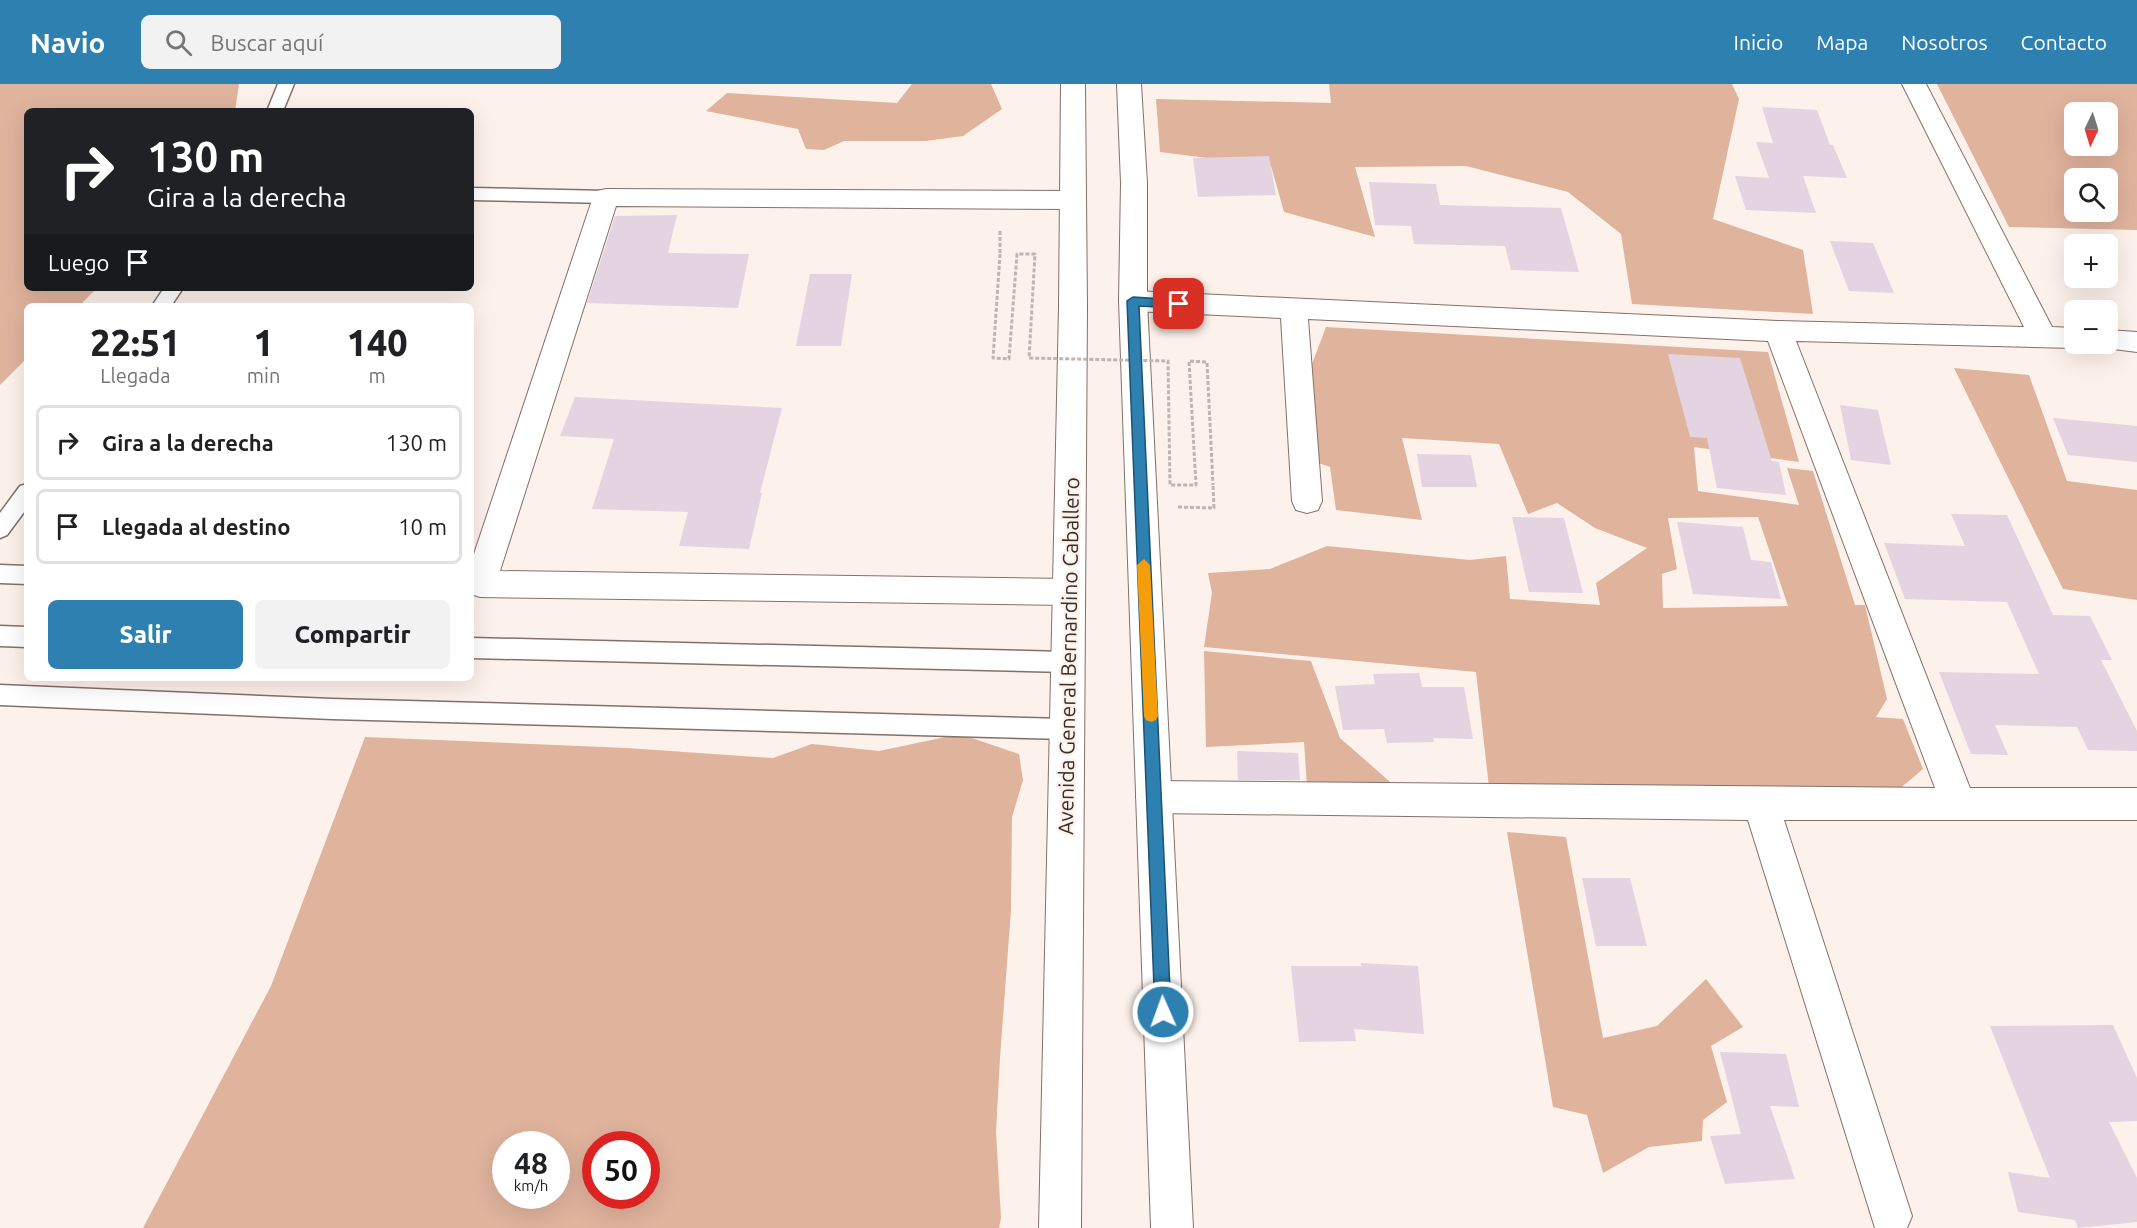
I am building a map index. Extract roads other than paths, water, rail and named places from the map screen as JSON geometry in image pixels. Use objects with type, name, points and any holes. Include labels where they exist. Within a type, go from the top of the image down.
[{"type":"street","name":"Avenida General Bernardino Caballero","points":[[1060,1228],[1073,84]]},
{"type":"street","points":[[1129,84],[1134,183],[1133,301],[1172,1228]]},
{"type":"street","points":[[1914,84],[2043,337]]},
{"type":"street","points":[[1067,592],[475,584],[606,197],[1072,201]]},
{"type":"street","points":[[1133,301],[1778,331],[2064,338]]},
{"type":"street","points":[[1294,309],[1307,501]]},
{"type":"street","points":[[1778,331],[1959,804]]},
{"type":"street","points":[[2118,341],[2137,342]]},
{"type":"street","points":[[1154,796],[1761,804],[2137,804]]},
{"type":"street","points":[[1761,804],[1891,1216]]},
{"type":"lane","points":[[276,108],[286,84]]},
{"type":"lane","points":[[474,194],[606,197]]},
{"type":"lane","points":[[0,529],[24,496]]},
{"type":"lane","points":[[0,574],[24,575]]},
{"type":"lane","points":[[0,636],[24,637]]},
{"type":"lane","points":[[474,648],[1066,662]]},
{"type":"lane","points":[[0,695],[332,709],[1065,729]]}]
